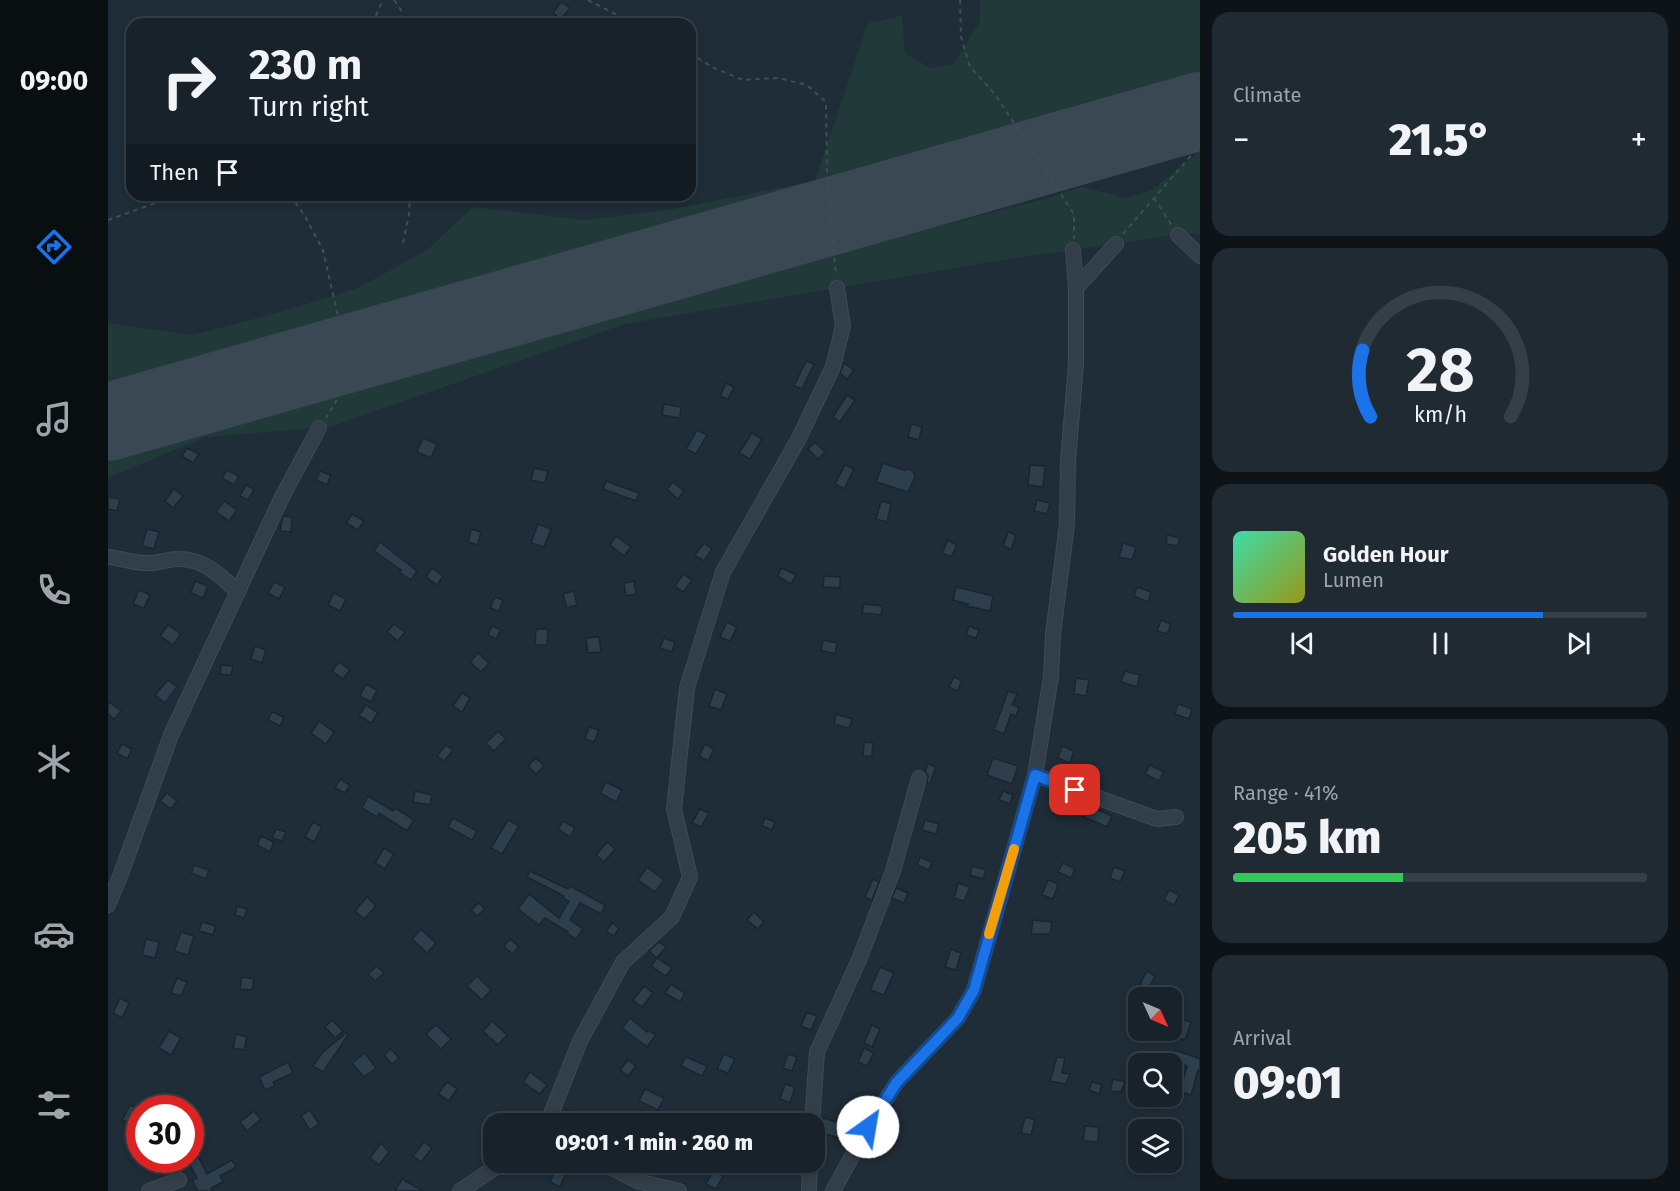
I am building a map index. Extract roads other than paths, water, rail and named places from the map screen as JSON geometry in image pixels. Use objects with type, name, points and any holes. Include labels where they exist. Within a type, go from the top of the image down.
[{"type":"street","points":[[1178,235],[1200,256]]},
{"type":"street","points":[[1076,288],[1116,244]]},
{"type":"street","points":[[833,1191],[868,1127],[897,1082],[958,1018],[974,990],[1035,775],[1051,678],[1053,634],[1067,524],[1068,460],[1076,364],[1076,288],[1073,250]]},
{"type":"street","points":[[551,1113],[580,1041],[623,962],[672,917],[690,877],[674,809],[687,688],[723,572],[798,440],[833,367],[843,326],[837,288]]},
{"type":"street","points":[[108,905],[122,874],[171,735],[282,497],[320,428]]},
{"type":"street","points":[[108,557],[145,564],[178,559],[195,560],[219,574],[238,592]]},
{"type":"street","points":[[1035,775],[1157,819],[1176,817]]},
{"type":"street","points":[[813,1113],[817,1052],[859,960],[893,871],[919,778]]},
{"type":"street","points":[[460,1191],[487,1173]]},
{"type":"street","points":[[623,1173],[637,1180],[679,1191]]},
{"type":"street","points":[[809,1191],[810,1173]]},
{"type":"street","points":[[149,1191],[179,1180]]}]
